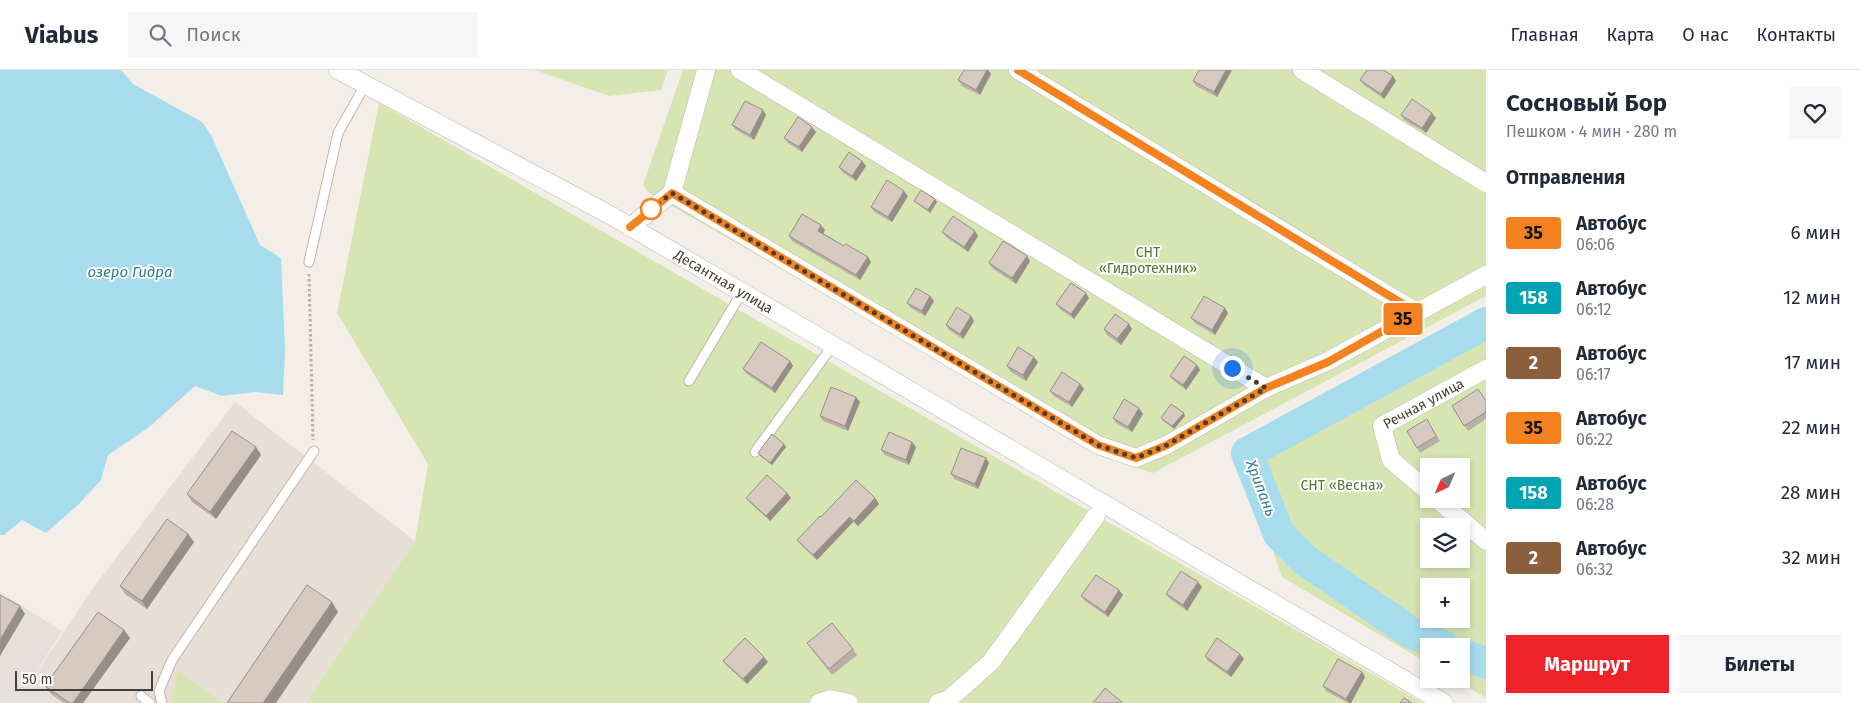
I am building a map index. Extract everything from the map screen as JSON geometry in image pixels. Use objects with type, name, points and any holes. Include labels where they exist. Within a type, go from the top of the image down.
[{"type":"street","name":"Десантная улица","points":[[338,70],[630,227],[833,345],[1100,510],[1444,703]]},
{"type":"street","points":[[630,227],[672,193],[706,70]]},
{"type":"street","points":[[740,70],[1266,388]]},
{"type":"street","points":[[1018,70],[1416,312]]},
{"type":"street","points":[[1302,70],[1486,183]]},
{"type":"street","points":[[672,193],[1098,445],[1136,458],[1167,445],[1266,388],[1328,362],[1486,275]]},
{"type":"street","name":"Речная улица","points":[[1420,484],[1391,460],[1382,426],[1486,369]]},
{"type":"street","points":[[1448,508],[1486,541]]},
{"type":"street","points":[[938,703],[949,699],[991,662],[1100,510]]},
{"type":"street","points":[[819,703],[830,699],[850,703]]},
{"type":"lane","points":[[309,262],[338,133],[365,84]]},
{"type":"lane","points":[[689,381],[742,292]]},
{"type":"lane","points":[[755,452],[833,345]]},
{"type":"lane","points":[[162,703],[159,692],[172,660],[314,451]]},
{"type":"lane","points":[[141,696],[150,703]]},
{"type":"path","points":[[309,262],[314,451]]},
{"type":"shaded area","points":[[235,402],[415,541],[306,703],[57,703],[28,686],[90,592]]},
{"type":"shaded area","points":[[0,592],[62,631],[28,686],[57,703],[0,703]]},
{"type":"green space","points":[[535,70],[668,70],[661,90],[609,96]]},
{"type":"green space","name":"СНТ «Гидротехник»","points":[[683,70],[1486,70],[1486,296],[1153,473],[1117,461],[649,193],[643,185]]},
{"type":"green space","points":[[379,103],[1423,703],[306,703],[415,541],[428,464],[337,313]]},
{"type":"green space","name":"СНТ «Весна»","points":[[1486,311],[1486,698],[1469,688],[1470,638],[1420,638],[1420,659],[1282,577],[1236,443]]},
{"type":"green space","points":[[178,670],[222,703],[173,703],[171,699]]},
{"type":"water","name":"озеро Гидра","points":[[0,70],[121,70],[133,84],[202,122],[211,135],[260,245],[281,258],[285,350],[283,395],[255,392],[222,396],[195,386],[148,428],[108,455],[101,480],[79,504],[46,533],[22,520],[4,535],[0,535]]},
{"type":"building","points":[[964,70],[987,70],[976,90],[958,80]]},
{"type":"building","points":[[1199,70],[1226,70],[1214,92],[1193,81]]},
{"type":"building","points":[[1367,70],[1383,70],[1393,76],[1381,94],[1360,80]]},
{"type":"building","points":[[1412,99],[1432,113],[1422,128],[1401,115]]},
{"type":"building","points":[[745,101],[763,110],[750,135],[732,125]]},
{"type":"building","points":[[798,117],[812,127],[799,147],[784,138]]},
{"type":"building","points":[[849,152],[862,161],[852,176],[839,167]]},
{"type":"building","points":[[887,180],[904,191],[888,217],[871,207]]},
{"type":"building","points":[[921,190],[935,199],[928,210],[914,201]]},
{"type":"building","points":[[802,214],[821,225],[818,231],[868,257],[856,275],[789,236]]},
{"type":"building","points":[[953,216],[975,231],[964,247],[942,232]]},
{"type":"building","points":[[1003,241],[1027,256],[1012,278],[989,263]]},
{"type":"building","points":[[1071,283],[1086,293],[1071,314],[1056,304]]},
{"type":"building","points":[[916,288],[930,296],[922,311],[907,303]]},
{"type":"building","points":[[1204,296],[1225,308],[1212,330],[1191,318]]},
{"type":"building","points":[[957,307],[971,316],[960,334],[946,325]]},
{"type":"building","points":[[1115,314],[1129,324],[1117,339],[1104,329]]},
{"type":"building","points":[[761,342],[790,361],[772,388],[743,369]]},
{"type":"building","points":[[1018,347],[1034,357],[1023,375],[1007,366]]},
{"type":"building","points":[[1184,356],[1197,365],[1183,385],[1170,376]]},
{"type":"building","points":[[1062,372],[1080,384],[1069,402],[1050,391]]},
{"type":"building","points":[[831,387],[856,397],[845,426],[820,416]]},
{"type":"building","points":[[1478,389],[1486,401],[1486,412],[1464,426],[1452,406]]},
{"type":"building","points":[[1124,399],[1139,408],[1128,427],[1113,418]]},
{"type":"building","points":[[1171,404],[1184,413],[1172,426],[1161,418]]},
{"type":"building","points":[[1427,419],[1436,436],[1417,448],[1407,431]]},
{"type":"building","points":[[232,431],[256,447],[210,512],[187,494]]},
{"type":"building","points":[[889,432],[912,442],[906,460],[881,450]]},
{"type":"building","points":[[772,434],[784,444],[770,463],[758,453]]},
{"type":"building","points":[[961,448],[986,458],[975,484],[951,474]]},
{"type":"building","points":[[767,475],[787,493],[766,516],[746,498]]},
{"type":"building","points":[[856,480],[875,498],[854,521],[850,517],[813,555],[797,540]]},
{"type":"building","points":[[167,519],[188,534],[142,601],[120,586]]},
{"type":"building","points":[[1181,571],[1198,582],[1183,605],[1166,594]]},
{"type":"building","points":[[1096,575],[1119,590],[1105,612],[1081,596]]},
{"type":"building","points":[[307,585],[332,602],[263,703],[227,703]]},
{"type":"building","points":[[0,595],[20,606],[0,640]]},
{"type":"building","points":[[98,612],[124,630],[73,703],[70,703],[45,686]]},
{"type":"building","points":[[832,623],[853,649],[829,669],[807,643]]},
{"type":"building","points":[[745,638],[764,657],[743,679],[723,661]]},
{"type":"building","points":[[1217,638],[1240,654],[1227,672],[1205,656]]},
{"type":"building","points":[[1338,659],[1362,672],[1346,699],[1323,686]]},
{"type":"building","points":[[1105,688],[1123,703],[1093,703]]},
{"type":"building","points":[[1404,698],[1412,703],[1400,703]]},
{"type":"waterway","name":"Хрипань","points":[[1424,638],[1410,632],[1305,560],[1279,534],[1247,453],[1486,323]]},
{"type":"waterway","name":"Хрипань","points":[[1470,657],[1486,663]]},
{"type":"bus line","name":"35","points":[[630,227],[672,193],[1098,445],[1136,458],[1167,445],[1266,388],[1328,362],[1416,312],[1018,70]]},
{"type":"route","points":[[651,209],[648,212],[672,193],[1098,445],[1136,458],[1167,445],[1266,388],[1232,368]]}]
